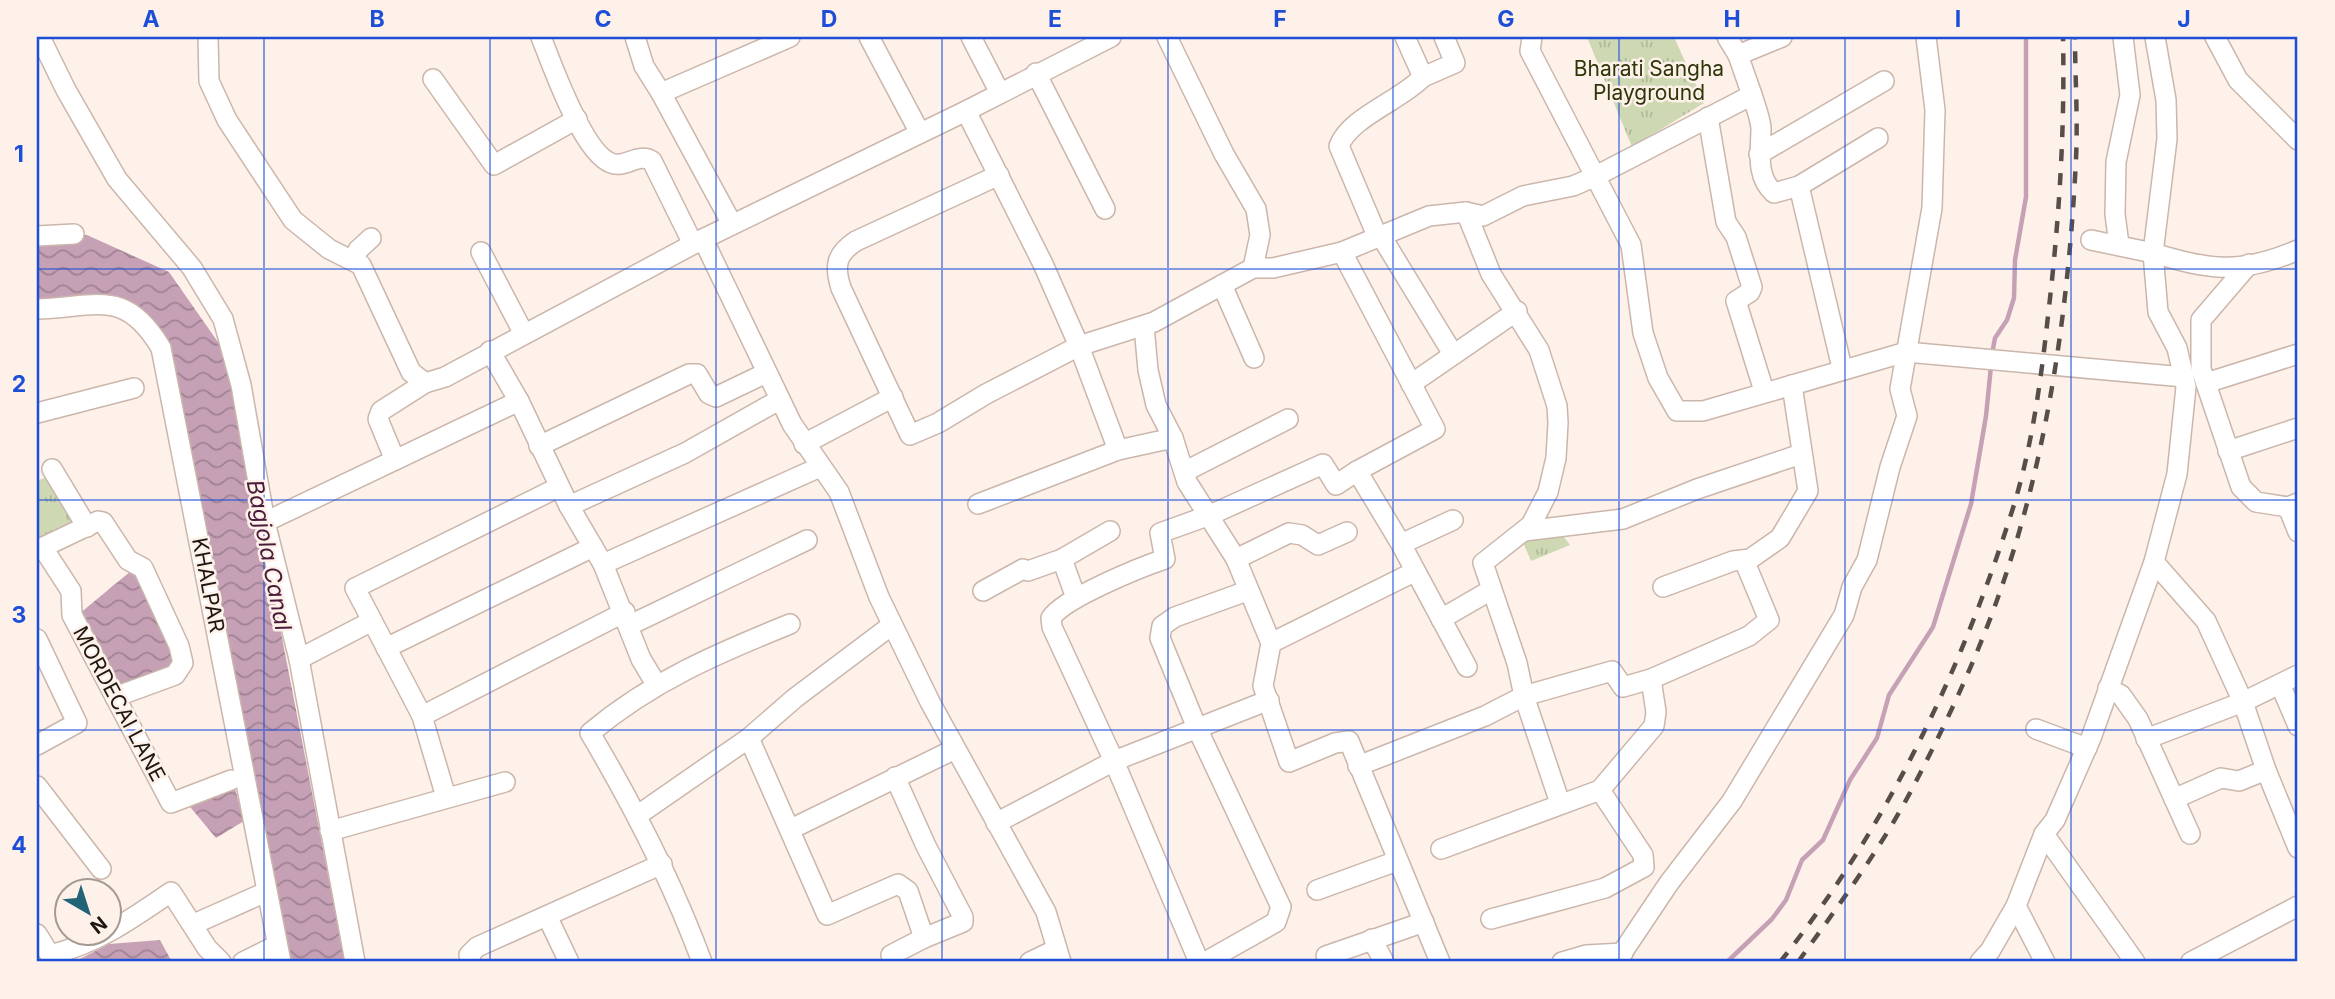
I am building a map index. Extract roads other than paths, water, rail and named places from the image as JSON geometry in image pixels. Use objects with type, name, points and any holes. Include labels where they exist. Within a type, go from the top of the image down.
[{"type":"street","points":[[40,37],[66,90],[117,179],[192,268],[223,319],[241,384],[265,522],[299,659],[355,962]]},
{"type":"street","points":[[208,37],[209,81],[227,120],[293,220],[320,243],[362,265],[411,372],[425,383]]},
{"type":"street","points":[[541,37],[592,147],[608,163],[616,165],[642,158],[652,160],[698,241],[779,400],[804,444],[839,492],[892,625],[955,749],[1046,912],[1059,955],[1030,962]]},
{"type":"street","points":[[635,37],[644,66],[732,225]]},
{"type":"street","points":[[661,93],[789,37]]},
{"type":"street","points":[[869,37],[920,133]]},
{"type":"street","points":[[971,37],[1000,93]]},
{"type":"street","points":[[395,460],[378,419],[381,411],[425,383],[445,377],[698,241],[966,111],[1111,37]]},
{"type":"street","points":[[1167,37],[1224,154],[1256,209],[1260,236],[1253,268]]},
{"type":"street","points":[[1405,37],[1423,77]]},
{"type":"street","points":[[1444,37],[1455,63],[1423,77],[1413,87],[1344,133],[1339,146],[1379,237],[1453,354]]},
{"type":"street","points":[[1532,37],[1530,51],[1631,245],[1643,333],[1658,377],[1677,411],[1703,411],[1842,368],[1906,352],[2184,377]]},
{"type":"street","points":[[1727,37],[1738,55],[1761,125],[1759,154],[1762,173],[1774,194],[1799,186],[1878,138]]},
{"type":"street","points":[[1738,55],[1782,37]]},
{"type":"street","points":[[1562,962],[1586,956],[1619,958],[1669,883],[1732,801],[1844,615],[1852,587],[1867,560],[1890,467],[1907,416],[1900,389],[1932,208],[1935,110],[1927,37]]},
{"type":"street","points":[[2119,246],[2115,215],[2116,162],[2130,95],[2123,37]]},
{"type":"street","points":[[1980,962],[1990,951],[2016,905],[2044,834],[2055,820],[2087,748],[2154,562],[2177,474],[2186,387],[2177,348],[2158,312],[2152,253],[2167,139],[2166,100],[2155,37]]},
{"type":"street","points":[[2214,37],[2238,80],[2298,140]]},
{"type":"street","points":[[1036,74],[1105,209]]},
{"type":"street","points":[[433,79],[494,165],[577,119]]},
{"type":"street","points":[[1759,154],[1884,81]]},
{"type":"street","points":[[999,175],[856,241],[838,257],[836,273],[841,288],[910,435],[938,423],[986,394],[1079,346],[1144,326],[1253,268],[1273,268],[1342,252],[1429,216],[1466,212],[1483,216],[1523,196],[1573,186],[1752,95]]},
{"type":"street","points":[[966,111],[1079,346],[1118,450]]},
{"type":"street","points":[[1707,117],[1726,222],[1736,237],[1752,287],[1751,292],[1736,301],[1764,391]]},
{"type":"street","points":[[1799,186],[1842,368]]},
{"type":"street","points":[[1466,212],[1491,274],[1539,349],[1557,406],[1556,458],[1548,492],[1531,525],[1483,563],[1560,803]]},
{"type":"street","points":[[37,236],[74,234]]},
{"type":"street","points":[[354,261],[358,250],[371,238]]},
{"type":"street","points":[[2091,240],[2198,266],[2227,270],[2296,257]]},
{"type":"street","points":[[481,252],[524,334]]},
{"type":"street","points":[[1199,962],[1114,761],[1052,627],[1051,618],[1056,611],[1076,598],[1165,559],[1160,533],[1323,464],[1336,485],[1436,429],[1342,252]]},
{"type":"street","points":[[2249,264],[2201,320],[2201,369],[2241,486],[2256,502],[2293,505],[2298,532]]},
{"type":"street","points":[[1222,285],[1254,358]]},
{"type":"street","name":"KHALPAR","points":[[37,309],[108,304],[132,311],[148,328],[161,348],[279,954]]},
{"type":"street","points":[[1411,384],[1517,311]]},
{"type":"street","points":[[1144,326],[1148,370],[1156,405],[1173,438],[1187,482],[1210,514],[1236,559],[1271,643],[1263,686],[1289,762],[1335,743],[1349,741],[1440,962]]},
{"type":"street","points":[[491,351],[519,401],[559,487],[598,555],[627,619],[641,659],[656,684]]},
{"type":"street","points":[[2206,383],[2298,354]]},
{"type":"street","points":[[539,446],[688,374],[697,374],[709,394],[716,397],[766,373]]},
{"type":"street","points":[[1662,587],[1732,561],[1744,560],[1780,538],[1808,491],[1792,385]]},
{"type":"street","points":[[37,413],[134,388]]},
{"type":"street","points":[[804,444],[893,397]]},
{"type":"street","points":[[569,506],[685,453],[779,400]]},
{"type":"street","points":[[265,522],[519,401]]},
{"type":"street","points":[[1184,472],[1288,419]]},
{"type":"street","points":[[2228,451],[2298,428]]},
{"type":"street","points":[[978,504],[1118,450],[1173,438]]},
{"type":"street","points":[[1524,531],[1623,519],[1697,489],[1801,454]]},
{"type":"street","points":[[386,648],[598,555],[820,467]]},
{"type":"street","points":[[52,469],[87,527]]},
{"type":"street","points":[[1357,471],[1401,544],[1467,667]]},
{"type":"street","points":[[446,797],[422,716],[355,589],[559,487]]},
{"type":"street","points":[[1401,544],[1452,520]]},
{"type":"street","points":[[40,549],[98,521],[103,522],[128,559],[143,568],[184,657],[181,669],[175,674],[115,697]]},
{"type":"street","points":[[984,592],[1023,569],[1028,571],[1062,559],[1110,531]]},
{"type":"street","points":[[1236,559],[1289,533],[1302,535],[1318,545],[1347,531]]},
{"type":"street","points":[[422,716],[627,619],[807,540]]},
{"type":"street","name":"MORDECAI LANE","points":[[40,549],[71,591],[72,615],[172,803],[231,780]]},
{"type":"street","points":[[1062,559],[1076,598]]},
{"type":"street","points":[[1358,766],[1485,716],[1524,696],[1612,671],[1623,687],[1651,679],[1749,636],[1769,620],[1744,560]]},
{"type":"street","points":[[2154,562],[2206,621],[2243,702],[2266,770],[2298,848]]},
{"type":"street","points":[[1271,643],[1414,572]]},
{"type":"street","points":[[1205,962],[1276,922],[1281,907],[1197,728],[1160,638],[1162,626],[1175,617],[1247,590]]},
{"type":"street","points":[[1441,619],[1491,590]]},
{"type":"street","points":[[299,659],[372,621]]},
{"type":"street","points":[[702,962],[663,864],[590,733],[626,702],[656,684],[790,624]]},
{"type":"street","points":[[638,815],[750,738],[795,698],[892,625]]},
{"type":"street","points":[[37,639],[77,723],[37,745]]},
{"type":"street","points":[[1441,849],[1600,790],[1654,726],[1656,712],[1651,679]]},
{"type":"street","points":[[2146,739],[2243,702],[2289,680],[2298,726]]},
{"type":"street","points":[[2108,688],[2131,706],[2190,834]]},
{"type":"street","points":[[996,823],[1096,773],[1114,761],[1269,700]]},
{"type":"street","points":[[2036,730],[2087,748]]},
{"type":"street","points":[[750,738],[827,915],[898,884],[908,891],[924,938]]},
{"type":"street","points":[[791,829],[955,749]]},
{"type":"street","points":[[2174,799],[2221,778],[2239,781],[2266,770]]},
{"type":"street","points":[[893,962],[891,955],[963,922],[963,917],[926,846],[895,777]]},
{"type":"street","points":[[330,831],[505,782]]},
{"type":"street","points":[[37,786],[101,869]]},
{"type":"street","points":[[1491,919],[1605,888],[1644,867],[1643,855],[1600,790]]},
{"type":"street","points":[[2044,834],[2135,962]]},
{"type":"street","points":[[1317,890],[1397,861]]},
{"type":"street","points":[[471,962],[469,955],[477,947],[663,864]]},
{"type":"street","points":[[37,934],[50,955],[79,948],[104,936],[171,892],[207,948],[221,962]]},
{"type":"street","points":[[194,924],[266,892]]},
{"type":"street","points":[[2016,905],[2045,962]]},
{"type":"street","points":[[2192,962],[2298,906]]},
{"type":"street","points":[[547,916],[569,962]]},
{"type":"street","points":[[1326,956],[1351,955],[1372,939],[1424,922]]},
{"type":"street","points":[[1372,939],[1384,962]]},
{"type":"street","points":[[243,962],[279,954]]},
{"type":"water","points":[[87,235],[169,272],[227,355],[345,962],[279,962],[167,347],[136,309],[37,302],[37,240]]},
{"type":"water","points":[[137,566],[183,661],[122,688],[79,614]]},
{"type":"water","points":[[234,785],[244,821],[216,838],[186,802]]},
{"type":"water","points":[[160,940],[172,962],[74,962],[105,946],[122,946],[122,943]]},
{"type":"waterway","points":[[1992,354],[1995,338],[2007,320],[2014,298],[2015,260],[2026,197],[2026,37]]},
{"type":"waterway","points":[[1727,962],[1772,919],[1786,900],[1802,860],[1823,840],[1850,780],[1877,738],[1889,695],[1933,627],[1971,504],[1986,416],[1991,366]]},
{"type":"railway","points":[[1780,962],[1854,858],[1917,746],[1970,629],[2013,508],[2035,413],[2052,281],[2062,142],[2063,37]]},
{"type":"railway","points":[[1798,962],[1872,856],[1900,812],[1925,764],[1983,638],[2018,534],[2044,429],[2062,321],[2077,144],[2075,37]]},
{"type":"park label","name":"Bharati Sangha Playground","points":[[1649,81]]},
{"type":"water label","name":"Bagjola Canal","points":[[269,555]]}]
